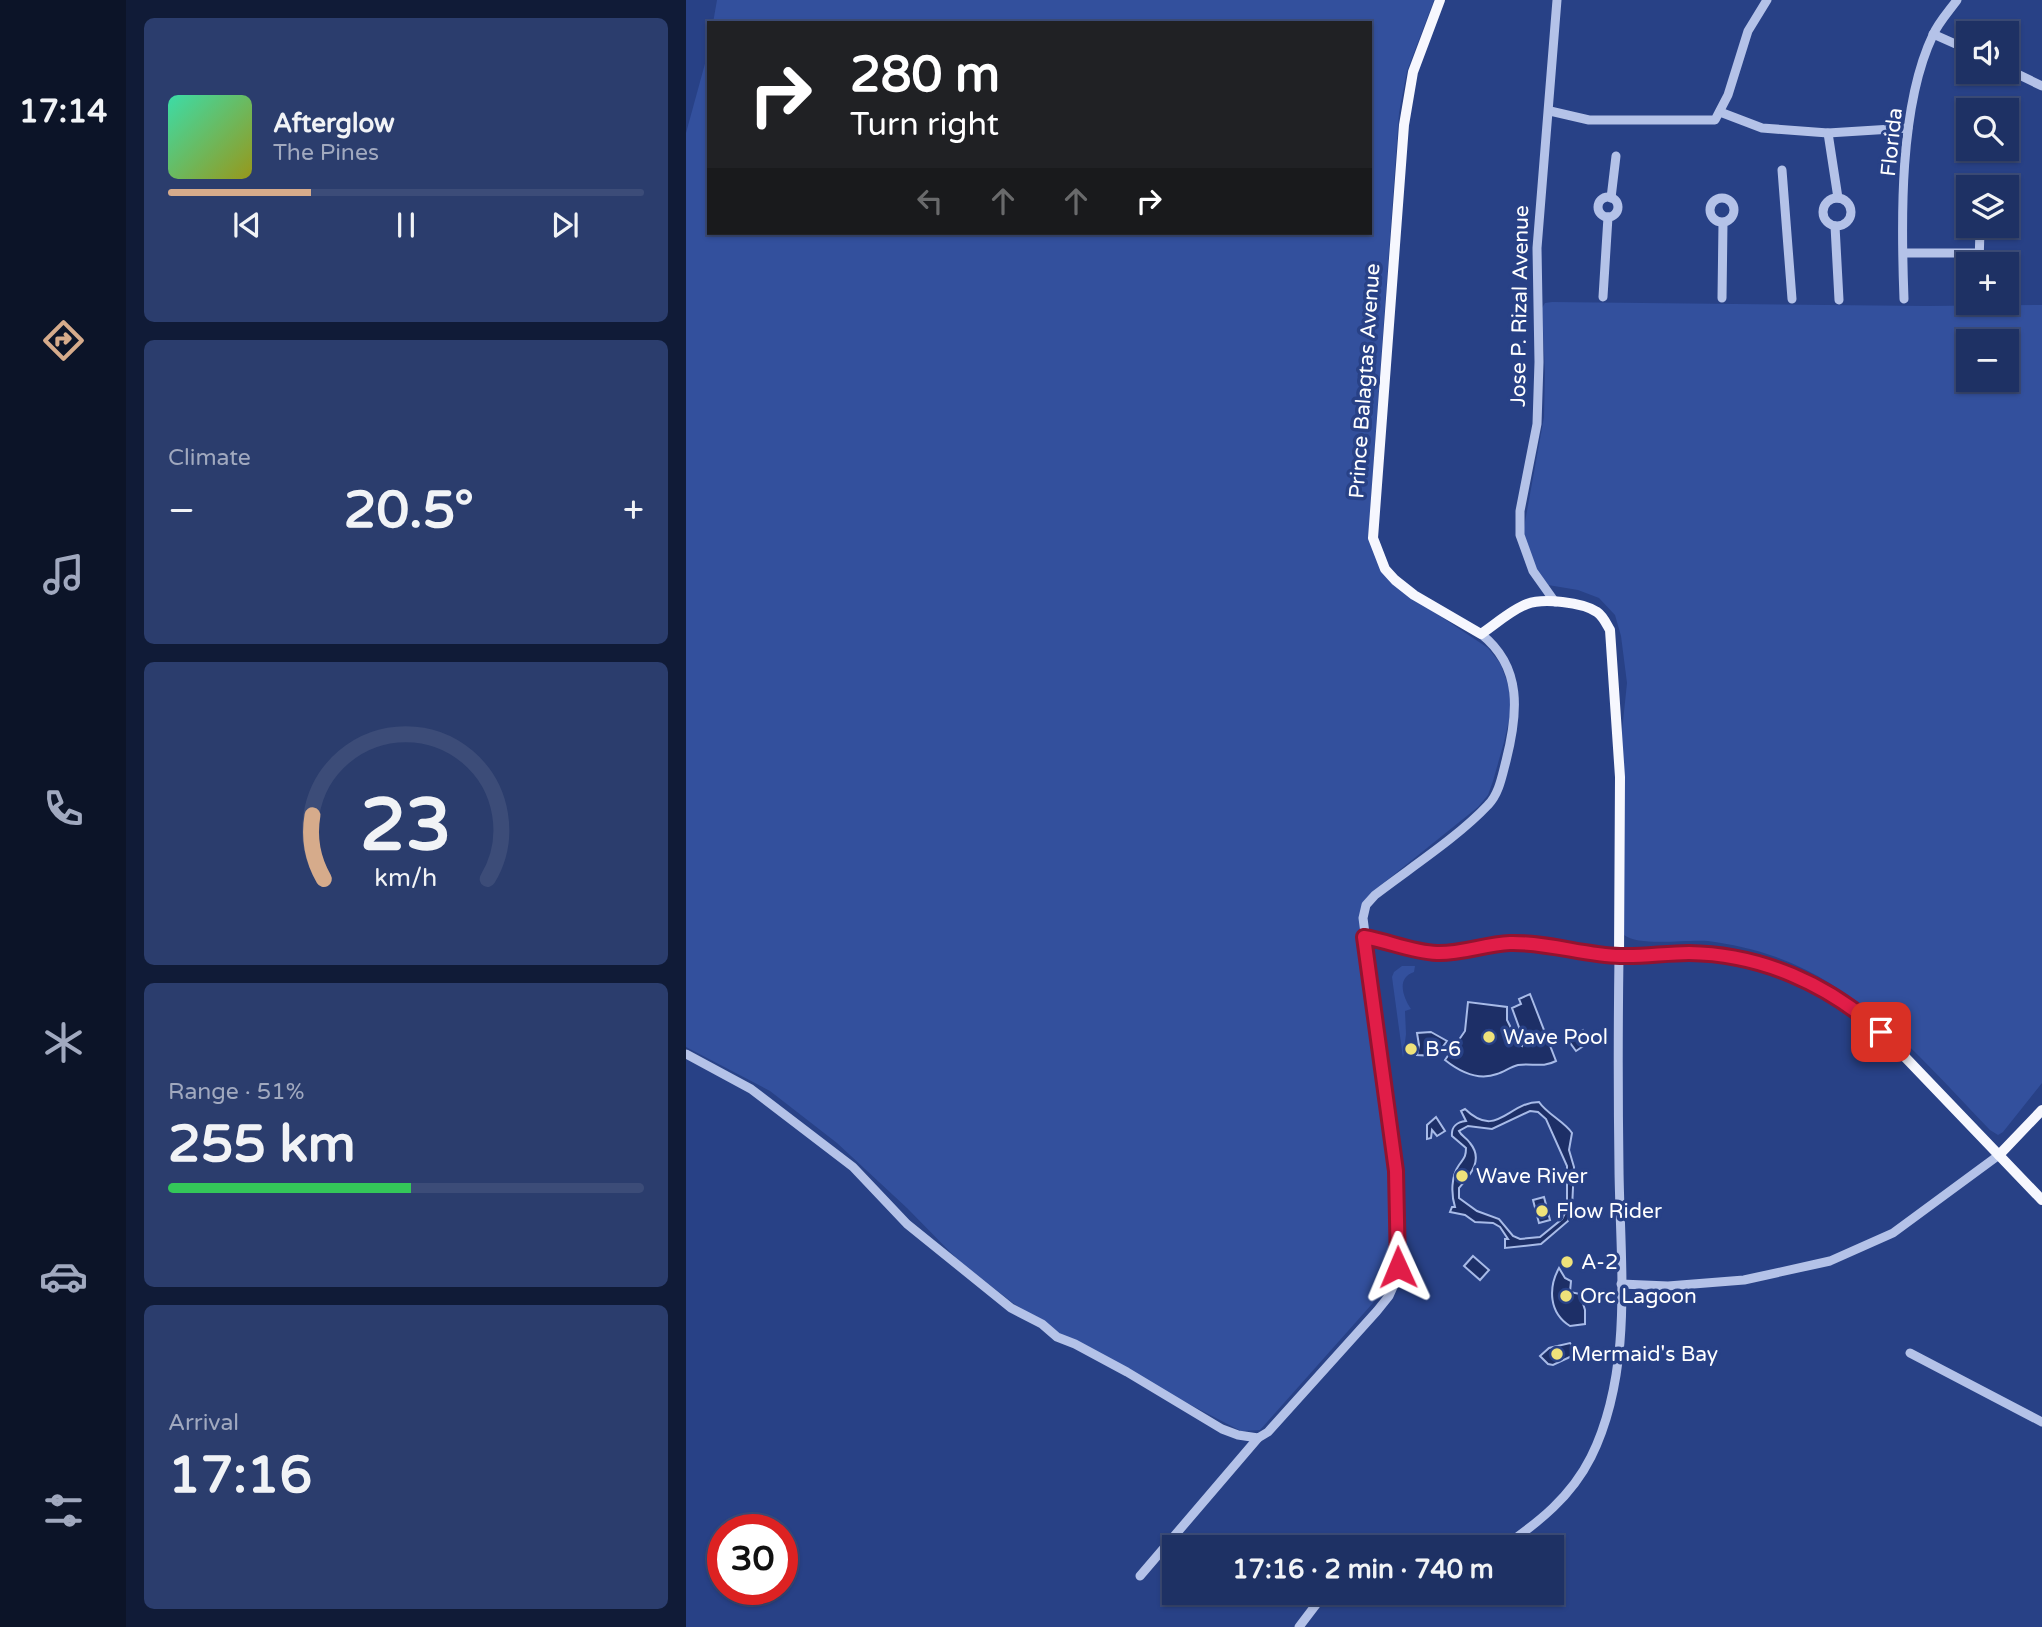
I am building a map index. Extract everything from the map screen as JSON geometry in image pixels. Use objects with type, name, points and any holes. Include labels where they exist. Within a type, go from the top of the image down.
[{"type":"main road","name":"Prince Balagtas Avenue","points":[[1440,0],[1413,72],[1406,112],[1396,217],[1374,538],[1385,569],[1395,580],[1414,596],[1481,634]]},
{"type":"main road","points":[[1481,634],[1528,604],[1538,601],[1574,604],[1597,611],[1609,629],[1620,778],[1619,956],[1690,953],[1732,957],[1766,964],[1834,995],[1881,1032],[2042,1200]]},
{"type":"main road","points":[[1999,1155],[2042,1110]]},
{"type":"street","name":"Jose P. Rizal Avenue","points":[[1555,603],[1533,571],[1520,535],[1520,512],[1537,424],[1537,248],[1557,0]]},
{"type":"street","points":[[1549,111],[1589,120],[1712,121],[1720,112],[1748,31],[1767,0]]},
{"type":"street","name":"Florida","points":[[1904,299],[1908,128],[1920,74],[1933,34],[1957,0]]},
{"type":"street","points":[[1933,34],[1956,44]]},
{"type":"street","points":[[2019,75],[2042,86]]},
{"type":"street","points":[[1720,112],[1762,128],[1828,133],[1908,128]]},
{"type":"street","points":[[1828,133],[1838,198]]},
{"type":"street","points":[[1611,198],[1616,156]]},
{"type":"street","points":[[1782,170],[1792,299]]},
{"type":"street","points":[[1603,198],[1611,198],[1618,209],[1615,215],[1608,217],[1602,216],[1598,207],[1603,198]]},
{"type":"street","points":[[1838,198],[1847,203],[1851,213],[1846,223],[1835,226],[1826,221],[1822,211],[1827,201],[1838,198]]},
{"type":"street","points":[[1603,297],[1608,217]]},
{"type":"street","points":[[1722,298],[1723,223]]},
{"type":"street","points":[[1835,226],[1839,300]]},
{"type":"street","points":[[1903,253],[1956,253]]},
{"type":"street","points":[[1140,1576],[1258,1438],[1268,1432],[1377,1311],[1389,1296],[1397,1278],[1396,1171],[1363,918],[1370,900],[1490,804],[1499,788],[1514,727],[1515,693],[1497,650],[1481,634]]},
{"type":"street","points":[[1364,937],[1433,953],[1512,943],[1619,956],[1619,1367],[1612,1402],[1590,1459],[1573,1487],[1540,1520],[1519,1535]]},
{"type":"street","points":[[686,1054],[751,1089],[853,1167],[907,1224],[1012,1308],[1042,1324],[1056,1337],[1075,1344],[1127,1372],[1222,1429],[1258,1438]]},
{"type":"street","points":[[1620,1284],[1668,1286],[1744,1280],[1830,1261],[1893,1233],[1999,1155]]},
{"type":"street","points":[[1910,1353],[2042,1422]]},
{"type":"street","points":[[1299,1627],[1316,1605]]},
{"type":"shaded area","points":[[717,0],[1434,0],[1407,71],[1399,113],[1369,527],[1377,559],[1395,586],[1488,648],[1500,663],[1508,684],[1512,707],[1488,795],[1478,807],[1376,889],[1361,930],[1389,1177],[1392,1263],[1388,1286],[1260,1430],[1241,1431],[1083,1349],[1013,1303],[960,1262],[837,1143],[770,1091],[686,1047],[686,133],[707,56],[707,235],[1372,235],[1372,21],[713,21]]},
{"type":"shaded area","points":[[1552,302],[1956,306],[1956,315],[2019,315],[2019,305],[2042,305],[2042,1083],[1998,1135],[1990,1130],[1918,1055],[1866,1008],[1808,971],[1776,957],[1734,945],[1708,941],[1641,941],[1624,935],[1621,741],[1627,683],[1621,636],[1615,615],[1599,598],[1578,590],[1548,585],[1537,571],[1523,533],[1544,417],[1542,308],[1545,303]]},
{"type":"shaded area","points":[[1402,966],[1415,966],[1414,972],[1408,975],[1403,983],[1404,994],[1411,1009],[1405,1011],[1403,1058],[1392,977]]},
{"type":"shaded area","name":"Wave Pool","points":[[1530,994],[1556,1061],[1542,1065],[1518,1065],[1490,1076],[1476,1076],[1463,1072],[1445,1060],[1465,1031],[1468,1002],[1507,1007],[1507,1020],[1522,1046],[1524,1041],[1512,1008],[1521,1004],[1519,999]]},
{"type":"shaded area","points":[[1583,1030],[1591,1041],[1576,1051],[1568,1040]]},
{"type":"shaded area","points":[[1431,1032],[1447,1041],[1436,1056],[1417,1055],[1417,1033]]},
{"type":"shaded area","name":"Wave River","points":[[1539,1102],[1572,1133],[1569,1150],[1574,1167],[1572,1208],[1568,1221],[1541,1244],[1505,1248],[1505,1239],[1508,1239],[1500,1227],[1493,1223],[1475,1222],[1465,1215],[1450,1212],[1452,1207],[1455,1207],[1452,1191],[1454,1174],[1466,1153],[1466,1148],[1452,1136],[1452,1130],[1460,1122],[1466,1121],[1461,1111],[1465,1109],[1476,1118],[1486,1121],[1502,1117],[1528,1104]],"holes":[[[1530,1111],[1538,1112],[1546,1119],[1567,1166],[1567,1209],[1562,1219],[1540,1237],[1520,1239],[1513,1236],[1499,1219],[1477,1211],[1459,1198],[1459,1188],[1476,1161],[1474,1149],[1459,1131],[1468,1126],[1492,1129]]]},
{"type":"shaded area","points":[[1436,1117],[1445,1131],[1437,1136],[1432,1130],[1431,1138],[1427,1139],[1427,1125]]},
{"type":"shaded area","name":"Flow Rider","points":[[1544,1197],[1550,1220],[1539,1223],[1533,1200]]},
{"type":"shaded area","points":[[1473,1256],[1489,1270],[1480,1280],[1464,1266]]},
{"type":"shaded area","name":"Orc Lagoon","points":[[1559,1268],[1565,1278],[1571,1281],[1570,1292],[1580,1294],[1585,1310],[1585,1324],[1570,1326],[1563,1321],[1554,1307],[1553,1284]]},
{"type":"shaded area","name":"Mermaid's Bay","points":[[1570,1343],[1573,1347],[1572,1356],[1553,1365],[1540,1356],[1549,1348]]},
{"type":"place","name":"Wave Pool","points":[[1489,1037]]},
{"type":"place","name":"B-6","points":[[1411,1049]]},
{"type":"place","name":"Wave River","points":[[1462,1176]]},
{"type":"place","name":"Flow Rider","points":[[1542,1211]]},
{"type":"place","name":"A-2","points":[[1567,1262]]},
{"type":"place","name":"Orc Lagoon","points":[[1566,1296]]},
{"type":"place","name":"Mermaid's Bay","points":[[1557,1354]]},
{"type":"route","points":[[1398,1267],[1396,1171],[1364,937],[1433,953],[1527,943],[1619,956],[1690,953],[1732,957],[1766,964],[1834,995],[1881,1032]]}]
